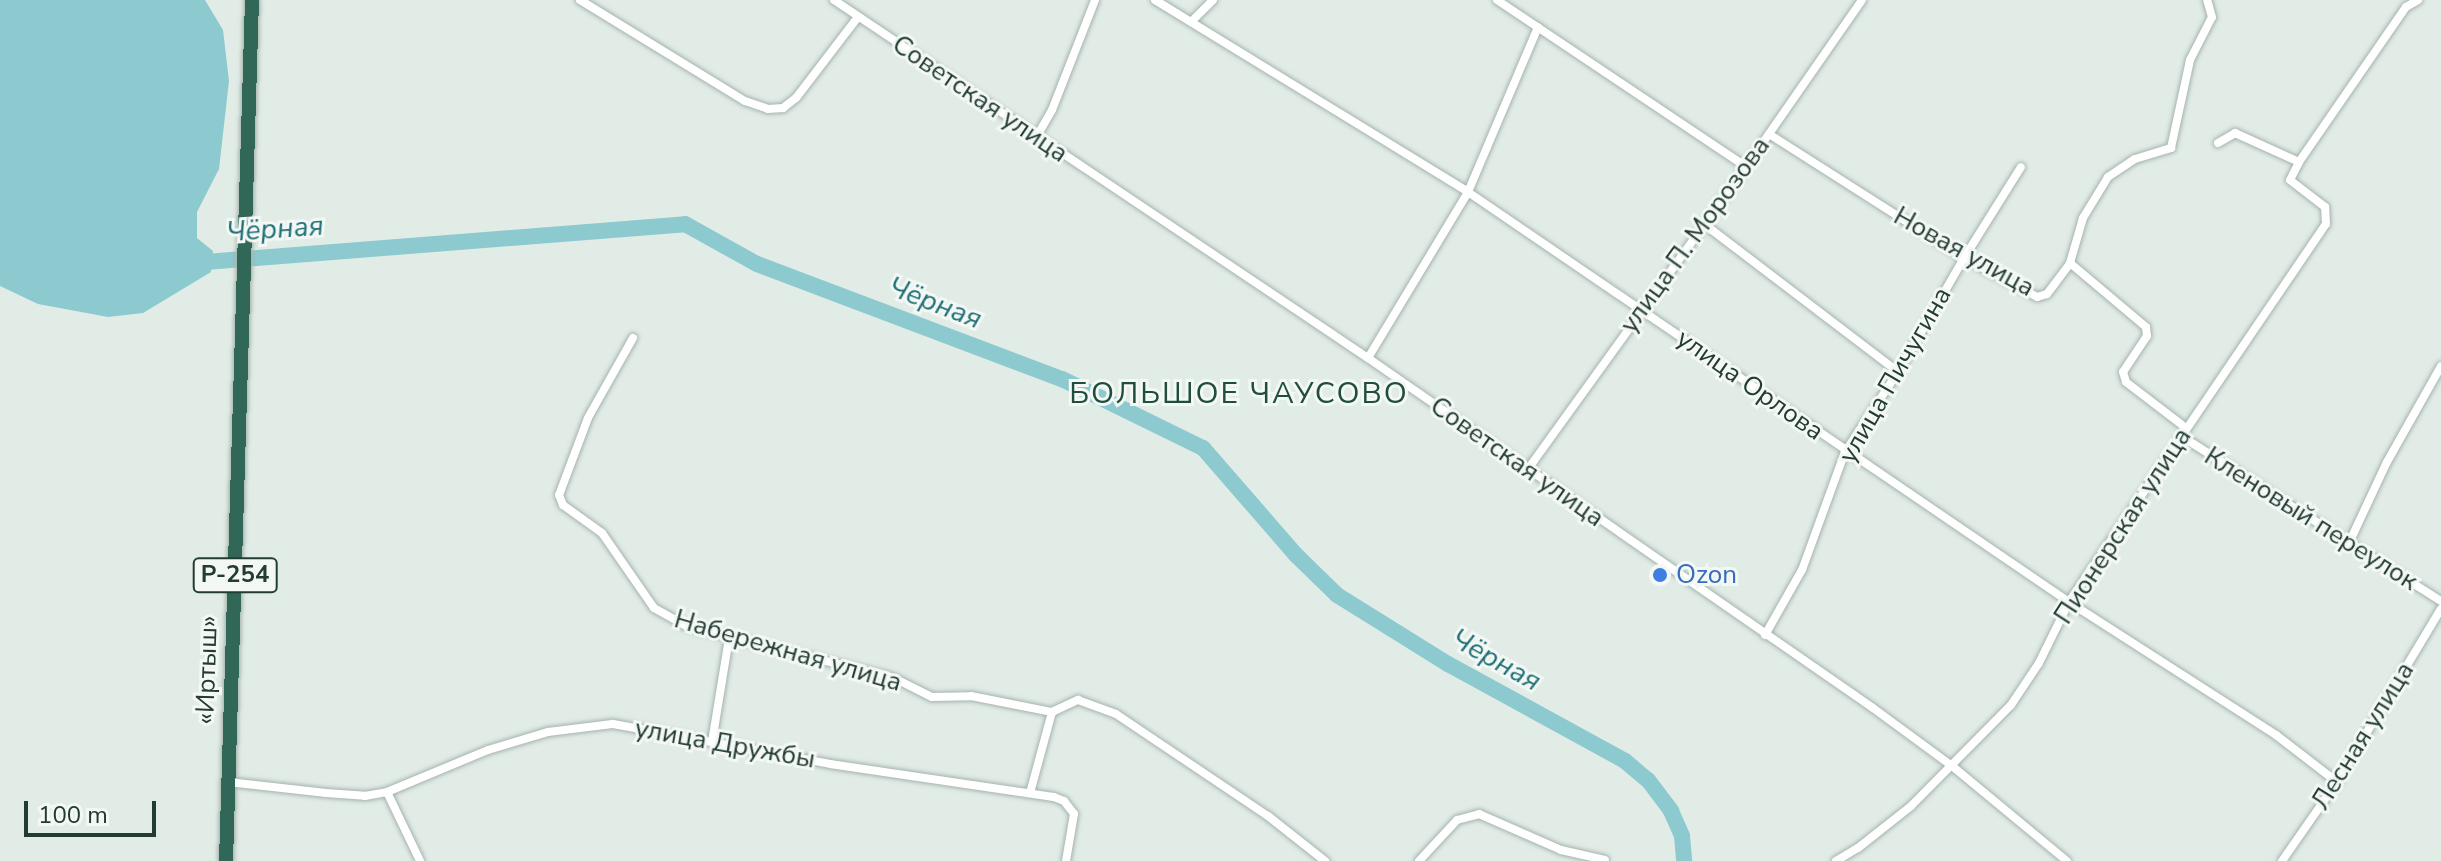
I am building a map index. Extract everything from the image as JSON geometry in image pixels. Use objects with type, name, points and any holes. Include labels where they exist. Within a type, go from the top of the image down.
[{"type":"highway","name":"«Иртыш»","points":[[226,861],[252,0]]},
{"type":"street","points":[[580,0],[745,101],[768,109],[783,108],[796,98],[858,17]]},
{"type":"street","name":"Советская улица","points":[[834,0],[1528,469],[1952,766],[2067,861]]},
{"type":"street","points":[[1037,136],[1052,110],[1095,0]]},
{"type":"street","name":"улица Орлова","points":[[1155,0],[1468,192],[1845,452],[2069,602],[2276,735],[2337,782]]},
{"type":"street","points":[[1191,22],[1213,0]]},
{"type":"street","points":[[1497,0],[1746,167]]},
{"type":"street","name":"улица П. Морозова","points":[[1528,469],[1862,0]]},
{"type":"street","points":[[2070,263],[2083,218],[2108,177],[2135,159],[2171,148],[2190,60],[2212,17],[2207,0]]},
{"type":"street","points":[[2218,143],[2235,133],[2299,162],[2406,4],[2418,0]]},
{"type":"street","points":[[1368,358],[1468,192],[1538,27]]},
{"type":"street","name":"Новая улица","points":[[1769,134],[1964,258],[2037,297],[2047,294],[2070,263],[2146,327],[2147,336],[2123,372],[2126,382],[2184,432]]},
{"type":"street","name":"Пионерская улица","points":[[1836,861],[1858,848],[1911,806],[2011,705],[2039,663],[2069,602],[2326,224],[2325,207],[2290,180],[2299,162]]},
{"type":"street","name":"улица Пичугина","points":[[1765,635],[1802,570],[1845,452],[1898,372],[2021,167]]},
{"type":"street","points":[[1704,224],[1898,372]]},
{"type":"street","name":"Набережная улица","points":[[633,338],[588,418],[559,495],[563,505],[602,533],[654,608],[686,626],[894,678],[932,697],[971,696],[1052,712]]},
{"type":"street","points":[[2349,543],[2387,462],[2441,366]]},
{"type":"street","name":"Кленовый переулок","points":[[2184,432],[2441,601]]},
{"type":"street","name":"Лесная улица","points":[[2282,861],[2337,782],[2441,609]]},
{"type":"street","points":[[712,742],[729,638]]},
{"type":"street","points":[[1030,793],[1052,712],[1078,700],[1116,714],[1268,816],[1325,861]]},
{"type":"street","name":"улица Дружбы","points":[[228,782],[365,796],[387,792],[488,750],[577,726],[613,724],[1054,797],[1070,807],[1074,823],[1066,861]]},
{"type":"street","points":[[387,792],[420,861]]},
{"type":"street","points":[[1419,861],[1457,820],[1479,814],[1561,850],[1605,860]]},
{"type":"water","points":[[0,0],[205,0],[223,30],[229,81],[219,169],[197,212],[197,238],[213,251],[211,272],[143,313],[108,317],[38,304],[0,286]]},
{"type":"waterway","name":"Чёрная","points":[[193,263],[685,224],[757,264],[1062,379],[1203,448],[1296,555],[1337,595],[1448,664],[1625,761],[1648,780],[1671,811],[1682,836],[1684,861]]},
{"type":"place","name":"Ozon","points":[[1660,575]]},
{"type":"district","name":"БОЛЬШОЕ ЧАУСОВО","points":[[1239,394]]}]
